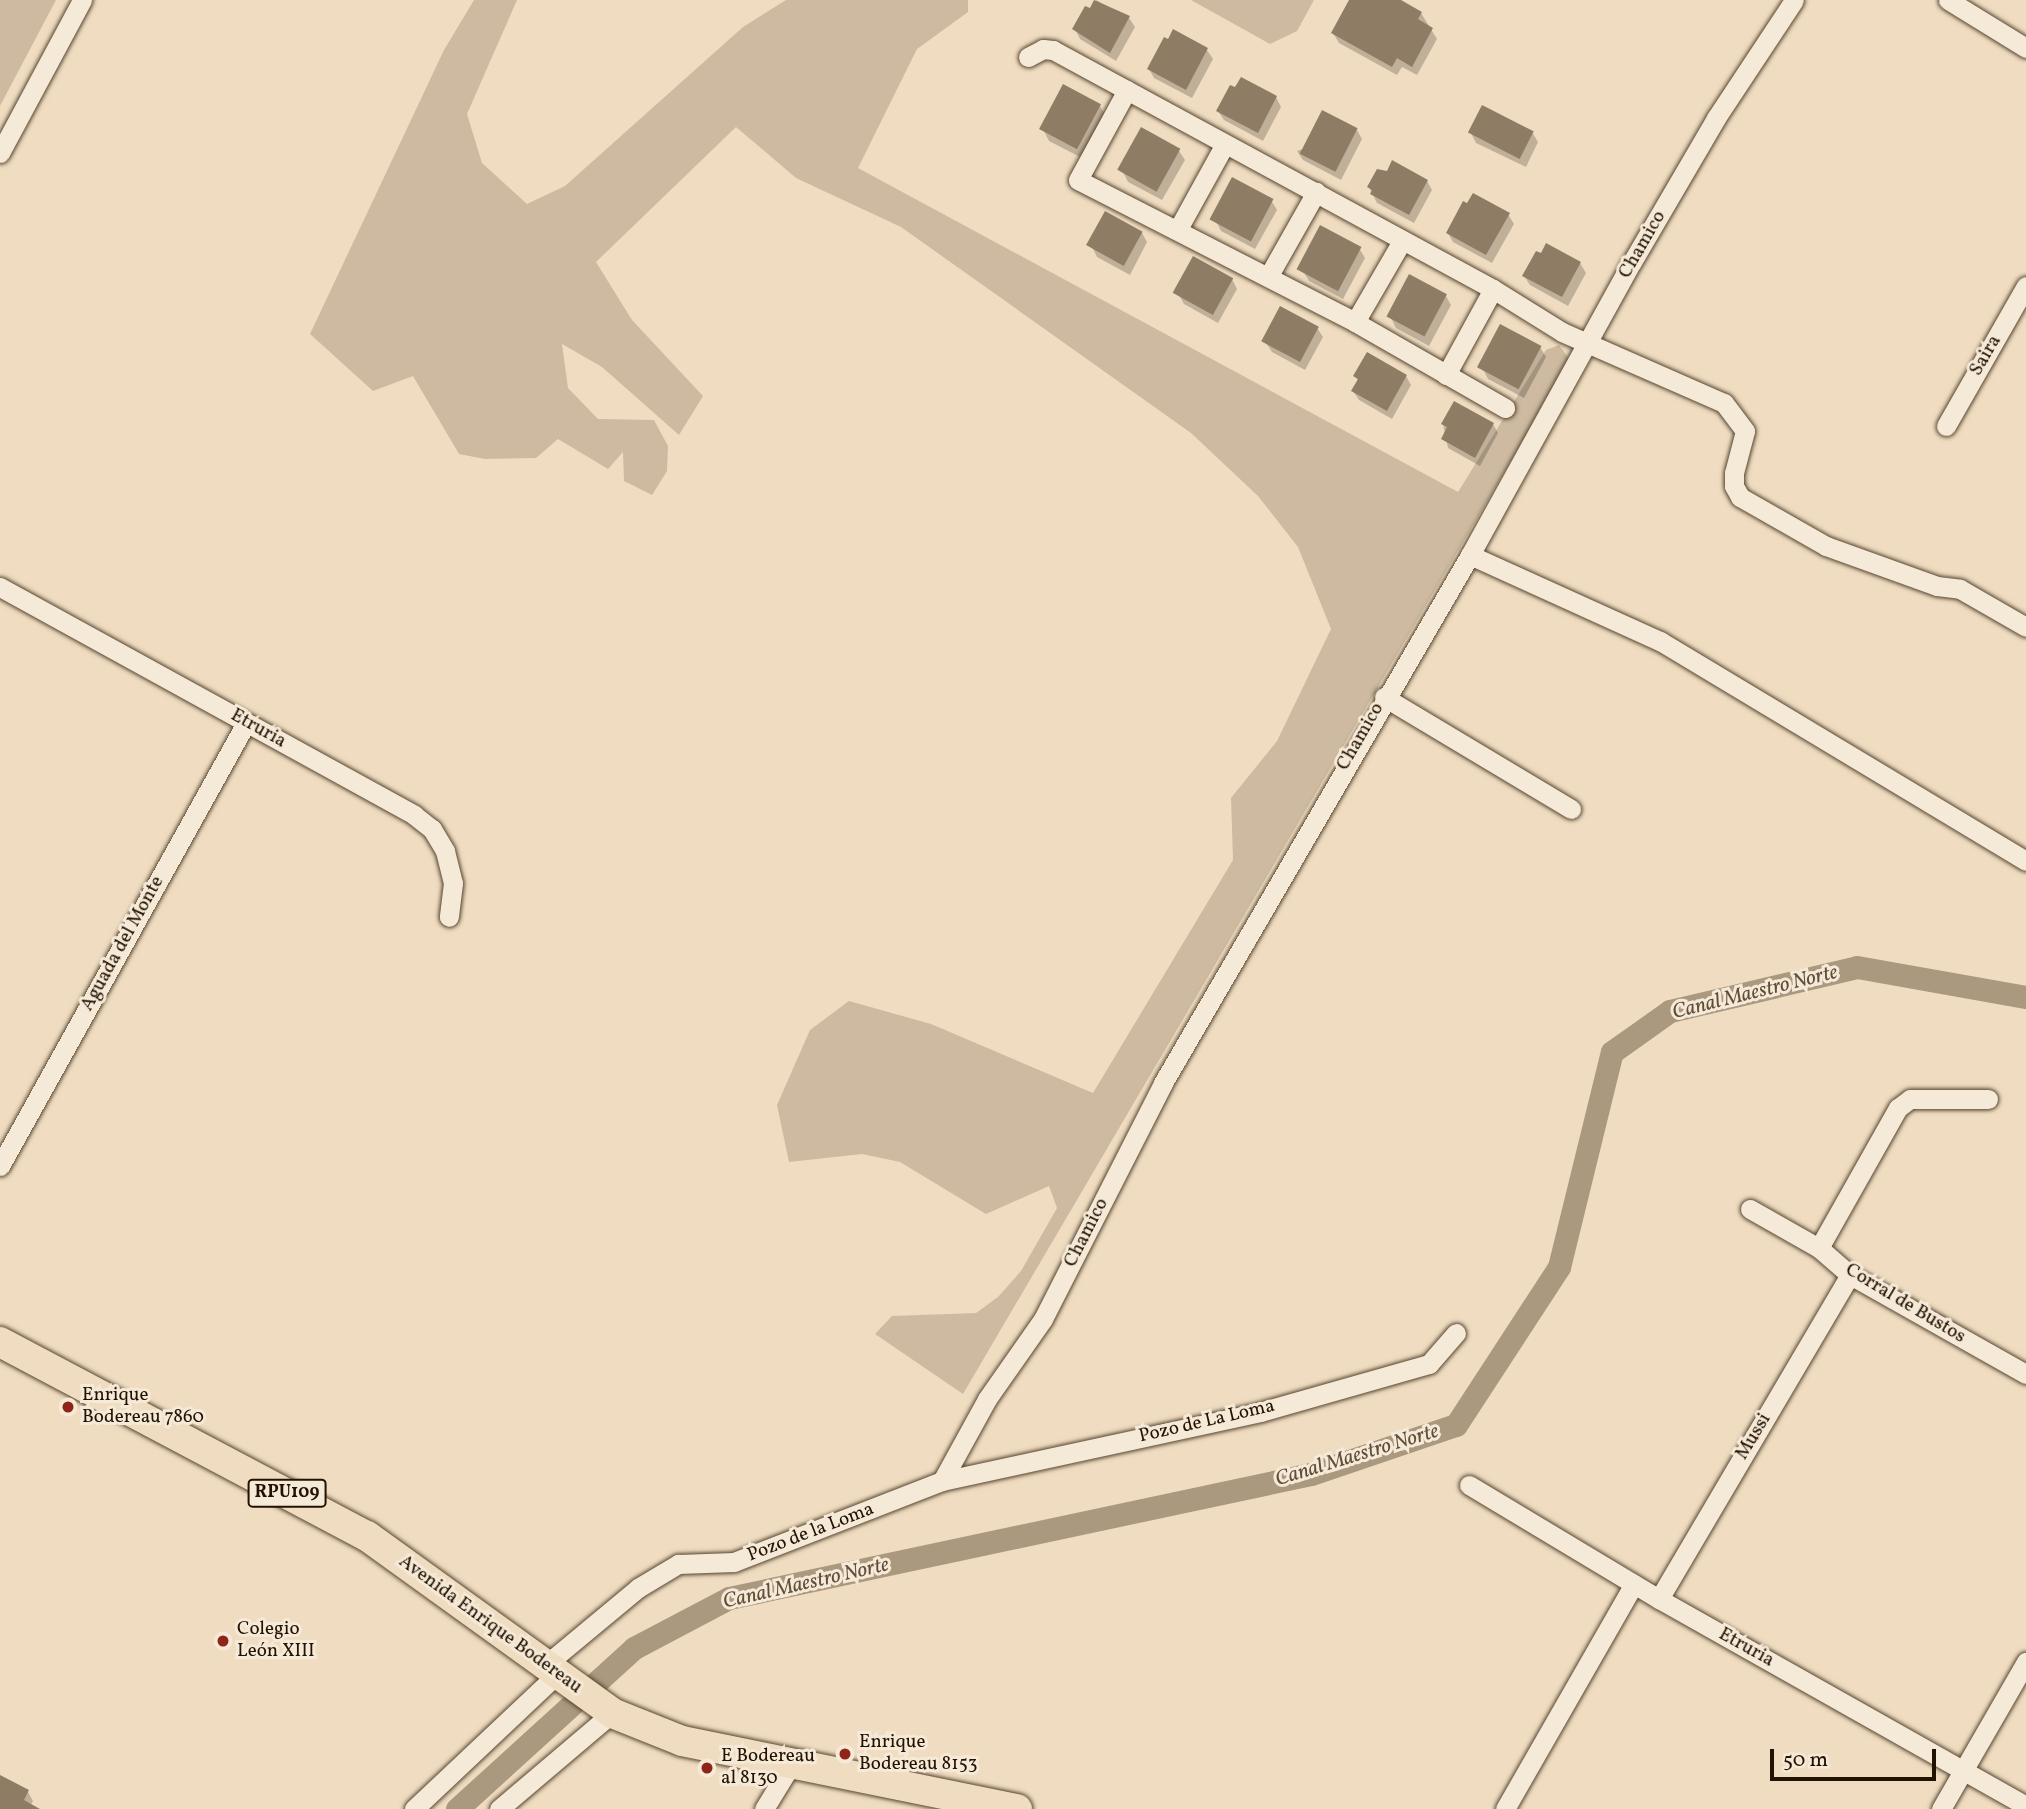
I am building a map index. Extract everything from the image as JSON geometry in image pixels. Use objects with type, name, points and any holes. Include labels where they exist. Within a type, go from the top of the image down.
[{"type":"main road","name":"Avenida Enrique Bodereau","points":[[0,1342],[367,1536],[549,1672],[612,1713],[682,1741],[1017,1809]]},
{"type":"street","points":[[0,153],[82,0]]},
{"type":"street","name":"Chamico","points":[[942,1482],[987,1399],[1043,1319],[1163,1083],[1384,697],[1470,555],[1716,118],[1794,0]]},
{"type":"street","points":[[1948,0],[2026,48]]},
{"type":"street","points":[[1028,57],[1043,49],[1053,50],[1493,289],[1588,344],[1724,403],[1745,431],[1734,486],[1750,503],[1826,546],[1980,597],[2026,627]]},
{"type":"street","points":[[1127,90],[1078,180],[1355,322],[1505,408]]},
{"type":"street","points":[[1178,229],[1225,144]]},
{"type":"street","points":[[1268,277],[1316,192]]},
{"type":"street","points":[[1355,322],[1402,241]]},
{"type":"street","name":"Saira","points":[[1946,426],[2026,286]]},
{"type":"street","points":[[1446,375],[1493,289]]},
{"type":"street","points":[[1470,555],[1660,640],[2026,861]]},
{"type":"street","name":"Etruria","points":[[0,587],[414,815],[432,830],[445,851],[453,883],[449,918]]},
{"type":"street","points":[[1384,697],[1571,809]]},
{"type":"street","name":"Aguada del Monte","points":[[0,1166],[246,723]]},
{"type":"street","points":[[1819,1248],[1898,1108],[1910,1100],[1988,1099]]},
{"type":"street","name":"Corral de Bustos","points":[[1750,1209],[1819,1248],[1850,1275],[2026,1374]]},
{"type":"street","name":"Mussi","points":[[1659,1599],[1850,1275]]},
{"type":"street","name":"Pozo de La Loma","points":[[942,1482],[1260,1412],[1429,1364],[1456,1333]]},
{"type":"street","name":"Pozo de la Loma","points":[[414,1809],[549,1672],[638,1588],[678,1564],[734,1562],[942,1482]]},
{"type":"street","name":"Etruria","points":[[1469,1485],[1659,1599],[2026,1806]]},
{"type":"street","points":[[1505,1809],[1633,1584]]},
{"type":"street","points":[[1941,1809],[2026,1662]]},
{"type":"street","points":[[499,1809],[612,1713]]},
{"type":"street","points":[[764,1809],[791,1765]]},
{"type":"shaded area","points":[[0,0],[56,0],[0,106]]},
{"type":"shaded area","points":[[474,0],[517,0],[467,114],[482,163],[527,204],[565,186],[743,27],[786,0],[968,0],[968,12],[917,49],[858,168],[1458,492],[1546,350],[1559,345],[1570,360],[963,1394],[875,1334],[892,1316],[976,1313],[998,1297],[1021,1271],[1057,1208],[1049,1186],[986,1214],[900,1162],[862,1154],[789,1162],[777,1105],[810,1030],[849,1001],[931,1024],[1093,1093],[1233,860],[1231,798],[1277,741],[1331,629],[1298,547],[1258,496],[1191,433],[901,227],[796,178],[736,127],[596,262],[632,320],[703,396],[679,435],[602,367],[562,344],[568,388],[598,419],[654,420],[668,446],[667,471],[652,495],[624,481],[623,452],[608,469],[558,439],[536,458],[485,459],[459,454],[413,376],[373,391],[310,334],[444,50]]},
{"type":"shaded area","points":[[1191,0],[1314,0],[1297,31],[1270,44]]},
{"type":"building","points":[[1094,0],[1130,16],[1110,53],[1072,29],[1085,6],[1090,8]]},
{"type":"building","points":[[1349,0],[1401,0],[1422,12],[1418,19],[1433,28],[1412,67],[1397,58],[1392,67],[1331,33]]},
{"type":"building","points":[[1173,29],[1208,48],[1186,90],[1147,69],[1164,37],[1168,39]]},
{"type":"building","points":[[1241,77],[1277,96],[1258,133],[1216,111],[1230,85],[1235,87]]},
{"type":"building","points":[[1063,84],[1101,104],[1077,149],[1039,129]]},
{"type":"building","points":[[1482,105],[1534,131],[1520,159],[1468,133]]},
{"type":"building","points":[[1322,110],[1358,128],[1335,172],[1300,154]]},
{"type":"building","points":[[1141,127],[1180,149],[1157,192],[1117,170]]},
{"type":"building","points":[[1392,160],[1428,180],[1409,215],[1370,194],[1372,190],[1367,187],[1377,169],[1387,171]]},
{"type":"building","points":[[1232,177],[1273,199],[1251,241],[1209,219]]},
{"type":"building","points":[[1473,193],[1510,213],[1486,255],[1446,233],[1463,201],[1467,203]]},
{"type":"building","points":[[1105,211],[1143,232],[1124,266],[1086,245]]},
{"type":"building","points":[[1320,225],[1361,247],[1338,291],[1297,269]]},
{"type":"building","points":[[1546,243],[1581,262],[1562,297],[1522,276],[1536,251],[1541,253]]},
{"type":"building","points":[[1193,256],[1233,278],[1213,315],[1173,293]]},
{"type":"building","points":[[1409,274],[1447,294],[1424,337],[1386,316]]},
{"type":"building","points":[[1280,306],[1319,327],[1300,362],[1261,341]]},
{"type":"building","points":[[1500,324],[1541,346],[1518,389],[1477,367]]},
{"type":"building","points":[[1367,352],[1407,375],[1387,411],[1351,391],[1358,379],[1353,376]]},
{"type":"building","points":[[1454,401],[1494,423],[1475,458],[1441,439],[1447,427],[1441,424]]},
{"type":"building","points":[[0,1775],[29,1790],[24,1800],[40,1809],[0,1809]]},
{"type":"waterway","name":"Canal Maestro Norte","points":[[457,1809],[634,1648],[729,1598],[1311,1474],[1456,1425],[1559,1267],[1612,1052],[1670,1011],[1857,967],[2026,997]]},
{"type":"place","name":"Enrique Bodereau 7860","points":[[68,1407]]},
{"type":"place","name":"Colegio León XIII","points":[[223,1641]]},
{"type":"place","name":"Enrique Bodereau 8153","points":[[845,1754]]},
{"type":"place","name":"E Bodereau al 8130","points":[[707,1768]]}]
